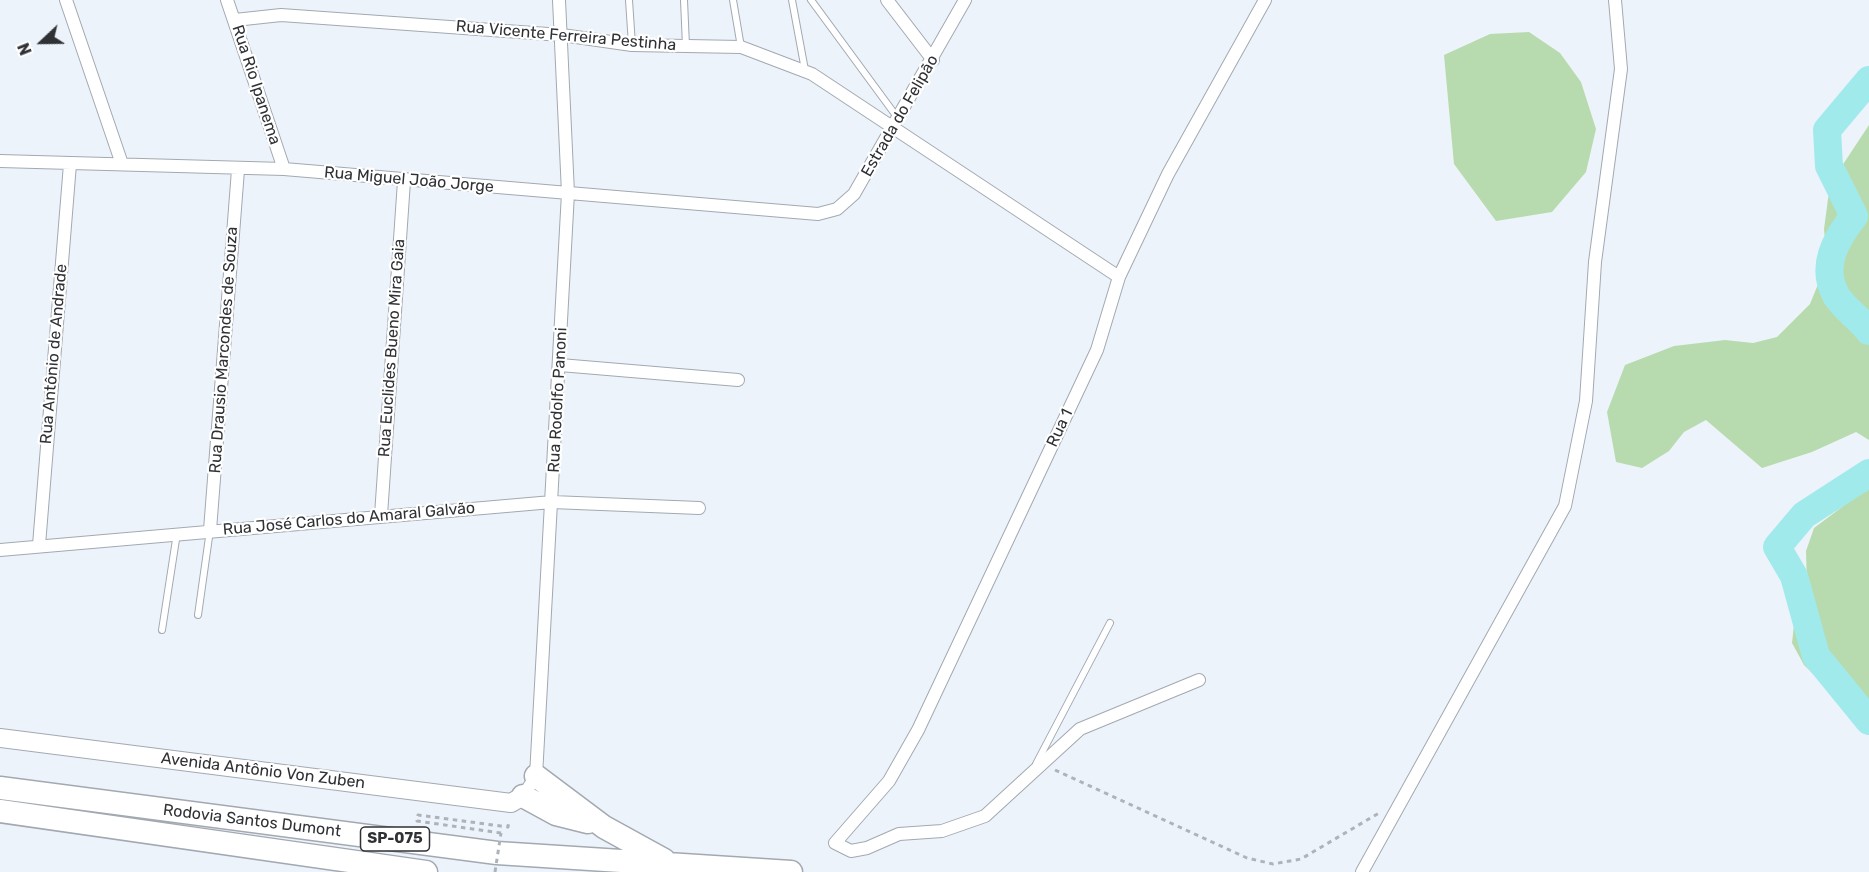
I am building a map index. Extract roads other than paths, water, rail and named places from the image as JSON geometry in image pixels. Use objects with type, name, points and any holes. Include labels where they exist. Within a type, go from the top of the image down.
[{"type":"highway","points":[[536,776],[604,827],[674,865]]},
{"type":"highway","name":"Rodovia Santos Dumont","points":[[0,788],[497,853],[791,872]]},
{"type":"highway","points":[[517,800],[556,814],[604,827]]},
{"type":"highway","name":"Rodovia Santos Dumont","points":[[0,811],[426,872]]},
{"type":"street","points":[[66,0],[122,164]]},
{"type":"street","name":"Rua Rio Ipanema","points":[[227,0],[284,169]]},
{"type":"street","name":"Rua Rodolfo Panoni","points":[[517,800],[536,776],[560,365],[568,193],[559,0]]},
{"type":"street","points":[[887,0],[933,60]]},
{"type":"street","name":"Estrada do Felipão","points":[[818,214],[837,208],[855,194],[965,0]]},
{"type":"street","name":"Rua 1","points":[[1030,775],[985,816],[974,820],[942,831],[899,834],[867,849],[851,851],[835,843],[889,781],[918,730],[1097,350],[1119,277],[1168,174],[1265,0]]},
{"type":"street","points":[[1362,872],[1564,506],[1586,401],[1595,262],[1621,69],[1615,0]]},
{"type":"street","name":"Rua Vicente Ferreira Pestinha","points":[[235,20],[280,15],[562,34],[632,45],[741,47],[805,70],[894,122],[1119,277]]},
{"type":"street","name":"Rua Miguel João Jorge","points":[[0,161],[238,170],[284,169],[404,181],[818,214]]},
{"type":"street","name":"Rua Antônio de Andrade","points":[[39,545],[70,164]]},
{"type":"street","name":"Rua Drausio Marcondes de Souza","points":[[210,530],[238,170]]},
{"type":"street","name":"Rua Euclides Bueno Mira Gaia","points":[[381,515],[404,181]]},
{"type":"street","points":[[560,365],[738,380]]},
{"type":"street","name":"Rua José Carlos do Amaral Galvão","points":[[0,550],[381,515],[552,502],[699,508]]},
{"type":"street","points":[[1030,775],[1080,729],[1199,680]]},
{"type":"street","name":"Avenida Antônio Von Zuben","points":[[0,738],[517,800]]},
{"type":"lane","points":[[629,0],[632,45]]},
{"type":"lane","points":[[684,0],[686,46]]},
{"type":"lane","points":[[733,0],[741,47]]},
{"type":"lane","points":[[792,0],[805,70]]},
{"type":"lane","points":[[811,0],[894,122]]},
{"type":"lane","points":[[198,615],[210,530]]},
{"type":"lane","points":[[162,630],[177,533]]},
{"type":"lane","points":[[1030,775],[1110,623]]},
{"type":"waterway","points":[[1869,80],[1827,130],[1829,166],[1854,216],[1841,234],[1832,254],[1830,264],[1832,286],[1844,306],[1869,331]]},
{"type":"waterway","points":[[1869,473],[1804,515],[1777,547],[1794,576],[1816,656],[1869,721]]}]
